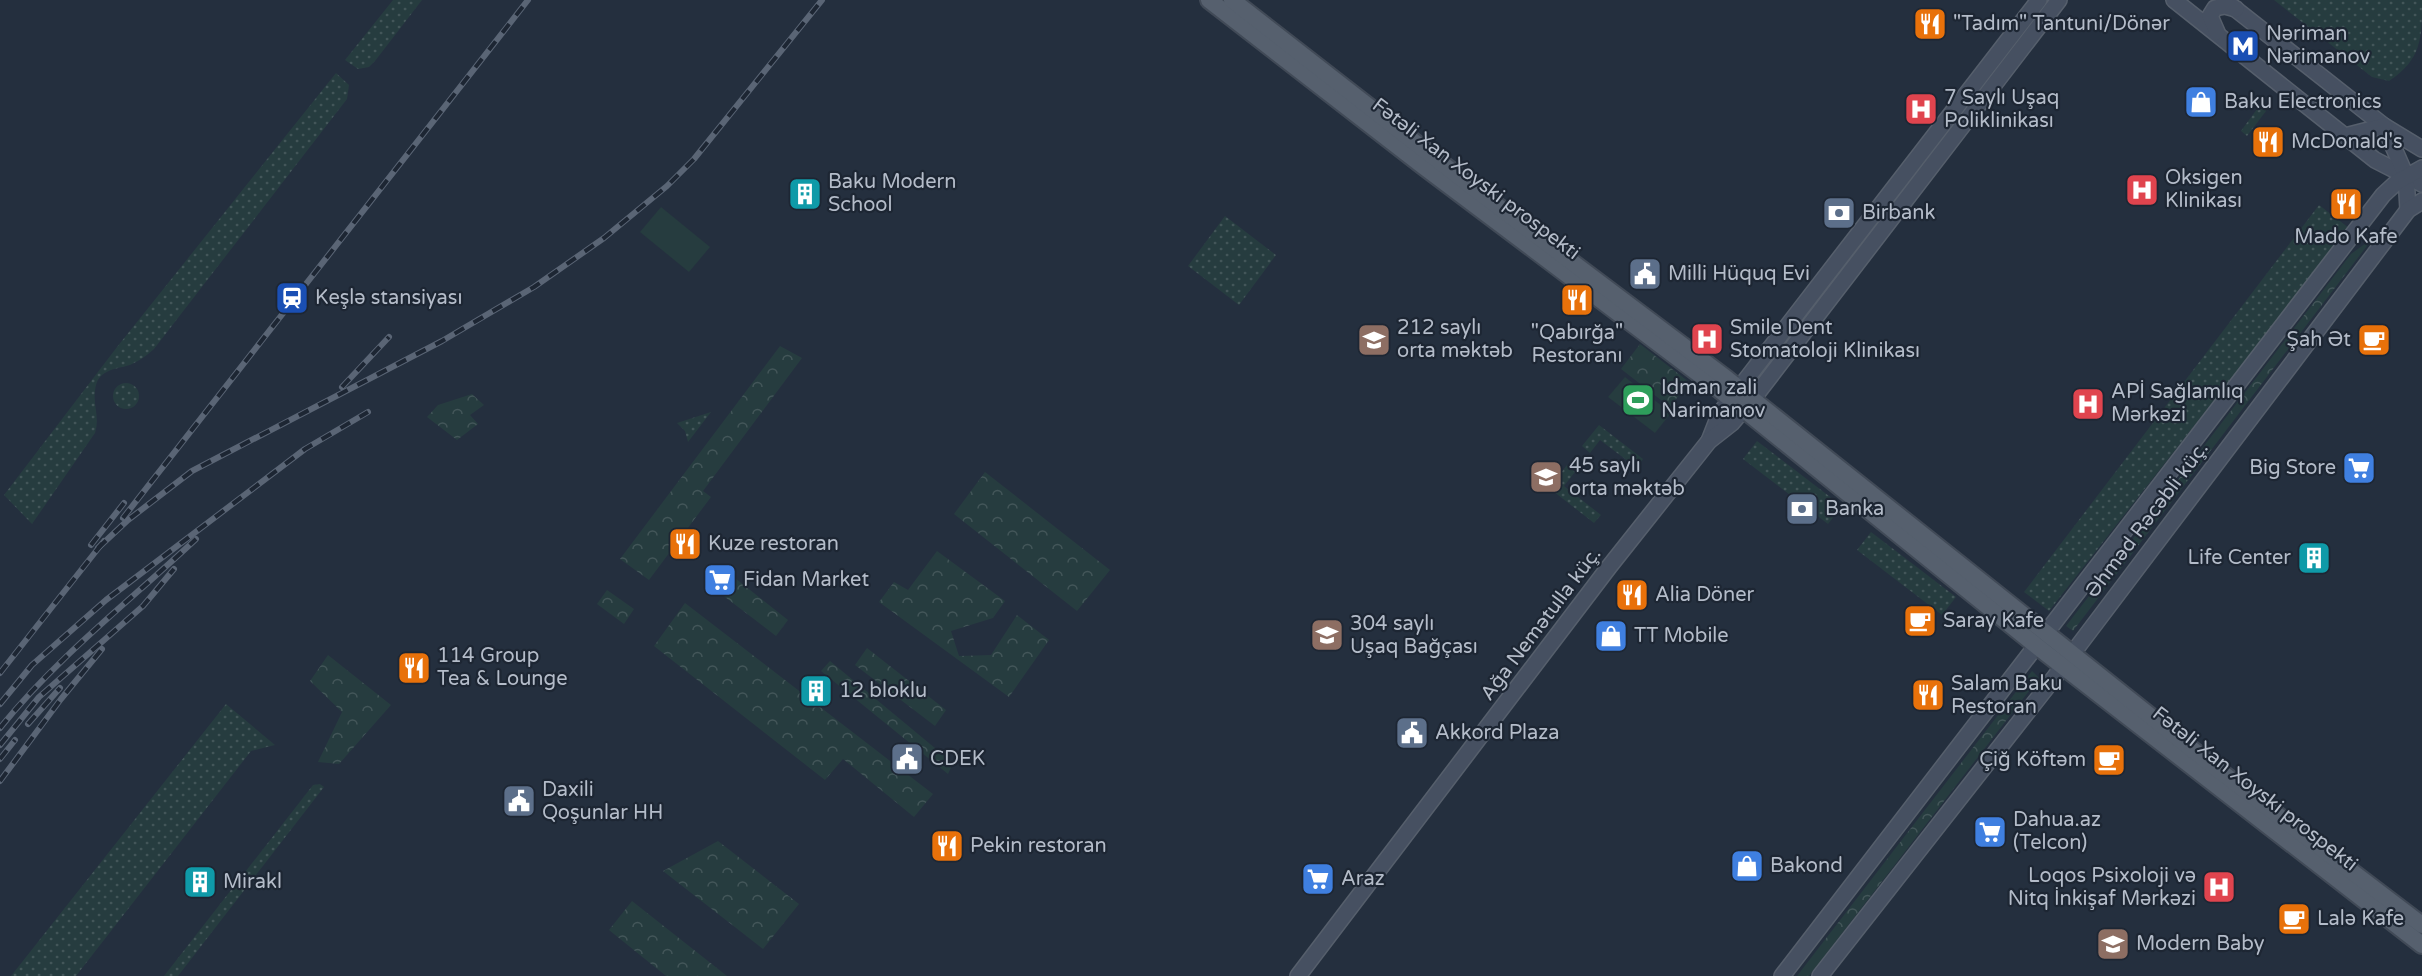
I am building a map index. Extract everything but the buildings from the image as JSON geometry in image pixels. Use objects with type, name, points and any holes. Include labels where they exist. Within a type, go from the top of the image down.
[{"type":"main road","name":"Fətəli Xan Xoyski prospekti","points":[[1209,0],[1423,166],[1743,396],[2017,630],[2047,634]]},
{"type":"main road","name":"Fətəli Xan Xoyski prospekti","points":[[1232,0],[2047,634]]},
{"type":"main road","points":[[1743,396],[2039,0]]},
{"type":"main road","points":[[1743,396],[2059,0]]},
{"type":"main road","points":[[2174,0],[2375,160],[2422,184]]},
{"type":"main road","points":[[2218,34],[2210,16],[2215,8],[2230,4],[2384,126],[2422,149]]},
{"type":"main road","points":[[2346,136],[2384,126]]},
{"type":"main road","points":[[2384,126],[2406,176],[2408,210],[2422,201]]},
{"type":"main road","points":[[2375,160],[2384,178],[2383,195]]},
{"type":"main road","name":"Əhməd Rəcəbli küç.","points":[[1782,976],[2383,195],[2406,176],[2422,168]]},
{"type":"main road","name":"Əhməd Rəcəbli küç.","points":[[1820,976],[2063,666],[2408,210]]},
{"type":"main road","name":"Ağa Nemətulla küç.","points":[[1298,976],[1609,567],[1709,441],[1720,413],[1743,396]]},
{"type":"main road","points":[[2047,634],[2063,666]]},
{"type":"main road","name":"Fətəli Xan Xoyski prospekti","points":[[2063,666],[2090,669],[2422,925]]},
{"type":"main road","name":"Fətəli Xan Xoyski prospekti","points":[[2063,666],[2422,945]]},
{"type":"green space","points":[[393,0],[422,0],[375,61],[369,67],[358,69],[345,60]]},
{"type":"green space","points":[[2274,0],[2422,0],[2418,46],[2408,64],[2389,81],[2372,77]]},
{"type":"green space","points":[[336,73],[349,85],[347,99],[154,349],[136,362],[107,372],[99,378],[95,391],[97,422],[95,433],[32,524],[4,495],[117,347]]},
{"type":"green space","points":[[2260,105],[2265,105],[2266,111],[2247,136],[2241,131]]},
{"type":"green space","points":[[2319,205],[2349,228],[2049,611],[2024,592]]},
{"type":"green space","points":[[661,207],[710,247],[689,272],[640,232]]},
{"type":"green space","points":[[1225,216],[1276,255],[1239,305],[1188,266]]},
{"type":"green space","points":[[2373,238],[2073,631],[2066,626],[2351,254]]},
{"type":"green space","points":[[1640,344],[1689,382],[1670,407],[1621,369]]},
{"type":"green space","points":[[780,346],[802,358],[703,491],[711,497],[649,580],[620,559]]},
{"type":"green space","points":[[1625,377],[1671,413],[1655,433],[1608,397]]},
{"type":"green space","points":[[126,383],[136,386],[139,396],[136,406],[126,409],[116,406],[113,396],[116,386]]},
{"type":"green space","points":[[472,394],[484,405],[470,415],[478,424],[457,440],[427,417],[438,405]]},
{"type":"green space","points":[[711,412],[688,442],[685,431],[677,423]]},
{"type":"green space","points":[[1599,425],[1643,459],[1637,468],[1600,440],[1590,453],[1582,446]]},
{"type":"green space","points":[[1757,441],[1842,506],[1828,524],[1743,459]]},
{"type":"green space","points":[[1567,465],[1575,472],[1564,486],[1601,515],[1594,523],[1549,488]]},
{"type":"green space","points":[[985,472],[1110,570],[1077,611],[954,514]]},
{"type":"green space","points":[[1871,532],[1956,597],[1942,615],[1857,550]]},
{"type":"green space","points":[[937,551],[1005,601],[993,618],[951,631],[959,656],[991,655],[1017,615],[1049,640],[1009,697],[879,602],[894,582],[908,590]]},
{"type":"green space","points":[[721,567],[788,620],[776,636],[708,584]]},
{"type":"green space","points":[[607,590],[634,609],[624,624],[597,604]]},
{"type":"green space","points":[[685,603],[933,794],[914,817],[843,759],[825,780],[654,646]]},
{"type":"green space","points":[[867,648],[946,710],[935,726],[855,665]]},
{"type":"green space","points":[[328,655],[391,705],[339,764],[318,762],[342,712],[310,681]]},
{"type":"green space","points":[[830,661],[953,763],[948,774],[821,671]]},
{"type":"green space","points":[[2032,671],[2039,678],[1809,976],[1797,976]]},
{"type":"green space","points":[[226,704],[275,745],[251,751],[76,976],[11,976]]},
{"type":"green space","points":[[320,784],[324,787],[178,976],[164,976],[313,785]]},
{"type":"green space","points":[[718,841],[799,904],[763,949],[663,871]]},
{"type":"green space","points":[[632,901],[727,976],[666,976],[609,930]]},
{"type":"railway","points":[[123,518],[528,0]]},
{"type":"railway","points":[[98,548],[128,520],[192,471],[442,341],[534,287],[604,238],[667,186],[694,159],[822,0]]},
{"type":"railway","points":[[342,387],[389,337]]},
{"type":"railway","points":[[0,704],[32,665],[106,600],[305,449],[368,412]]},
{"type":"railway","points":[[91,545],[124,503]]},
{"type":"railway","points":[[0,728],[45,677],[196,539]]},
{"type":"railway","points":[[0,673],[104,541]]},
{"type":"railway","points":[[0,745],[39,697],[143,606],[174,569]]},
{"type":"railway","points":[[0,781],[61,699],[102,649]]},
{"type":"railway","points":[[28,724],[60,688]]},
{"type":"railway","points":[[0,759],[15,740]]},
{"type":"place","name":"\"Tadım\" Tantuni/Dönər","points":[[1930,24]]},
{"type":"place","name":"Nəriman Nərimanov","points":[[2243,46]]},
{"type":"place","name":"Baku Electronics","points":[[2201,102]]},
{"type":"place","name":"7 Saylı Uşaq Poliklinikası","points":[[1921,109]]},
{"type":"place","name":"McDonald's","points":[[2268,142]]},
{"type":"place","name":"Oksigen Klinikası","points":[[2142,190]]},
{"type":"place","name":"Baku Modern School","points":[[805,194]]},
{"type":"place","name":"Mado Kafe","points":[[2346,204]]},
{"type":"place","name":"Birbank","points":[[1839,213]]},
{"type":"place","name":"Milli Hüquq Evi","points":[[1645,274]]},
{"type":"place","name":"Keşlə stansiyası","points":[[292,298]]},
{"type":"place","name":"\"Qabırğa\" Restoranı","points":[[1577,300]]},
{"type":"place","name":"Smile Dent Stomatoloji Klinikası","points":[[1707,339]]},
{"type":"place","name":"212 saylı orta məktəb","points":[[1374,340]]},
{"type":"place","name":"Şah Ət","points":[[2374,340]]},
{"type":"place","name":"Idman zali Narimanov","points":[[1638,400]]},
{"type":"place","name":"APİ Sağlamlıq Mərkəzi","points":[[2088,404]]},
{"type":"place","name":"Big Store","points":[[2359,468]]},
{"type":"place","name":"45 saylı orta məktəb","points":[[1546,477]]},
{"type":"place","name":"Banka","points":[[1802,509]]},
{"type":"place","name":"Kuze restoran","points":[[685,544]]},
{"type":"place","name":"Life Center","points":[[2314,558]]},
{"type":"place","name":"Fidan Market","points":[[720,580]]},
{"type":"place","name":"Alia Döner","points":[[1632,595]]},
{"type":"place","name":"Saray Kafe","points":[[1920,621]]},
{"type":"place","name":"304 saylı Uşaq Bağçası","points":[[1327,635]]},
{"type":"place","name":"TT Mobile","points":[[1611,636]]},
{"type":"place","name":"114 Group Tea & Lounge","points":[[414,668]]},
{"type":"place","name":"12 bloklu","points":[[816,691]]},
{"type":"place","name":"Salam Baku Restoran","points":[[1928,695]]},
{"type":"place","name":"Akkord Plaza","points":[[1412,733]]},
{"type":"place","name":"CDEK","points":[[907,759]]},
{"type":"place","name":"Çiğ Köftəm","points":[[2109,760]]},
{"type":"place","name":"Daxili Qoşunlar HH","points":[[519,801]]},
{"type":"place","name":"Dahua.az (Telcon)","points":[[1990,832]]},
{"type":"place","name":"Pekin restoran","points":[[947,846]]},
{"type":"place","name":"Bakond","points":[[1747,866]]},
{"type":"place","name":"Araz","points":[[1318,879]]},
{"type":"place","name":"Mirakl","points":[[200,882]]},
{"type":"place","name":"Loqos Psixoloji və Nitq İnkişaf Mərkəzi","points":[[2219,887]]},
{"type":"place","name":"Lalə Kafe","points":[[2294,919]]},
{"type":"place","name":"Modern Baby","points":[[2113,944]]}]
